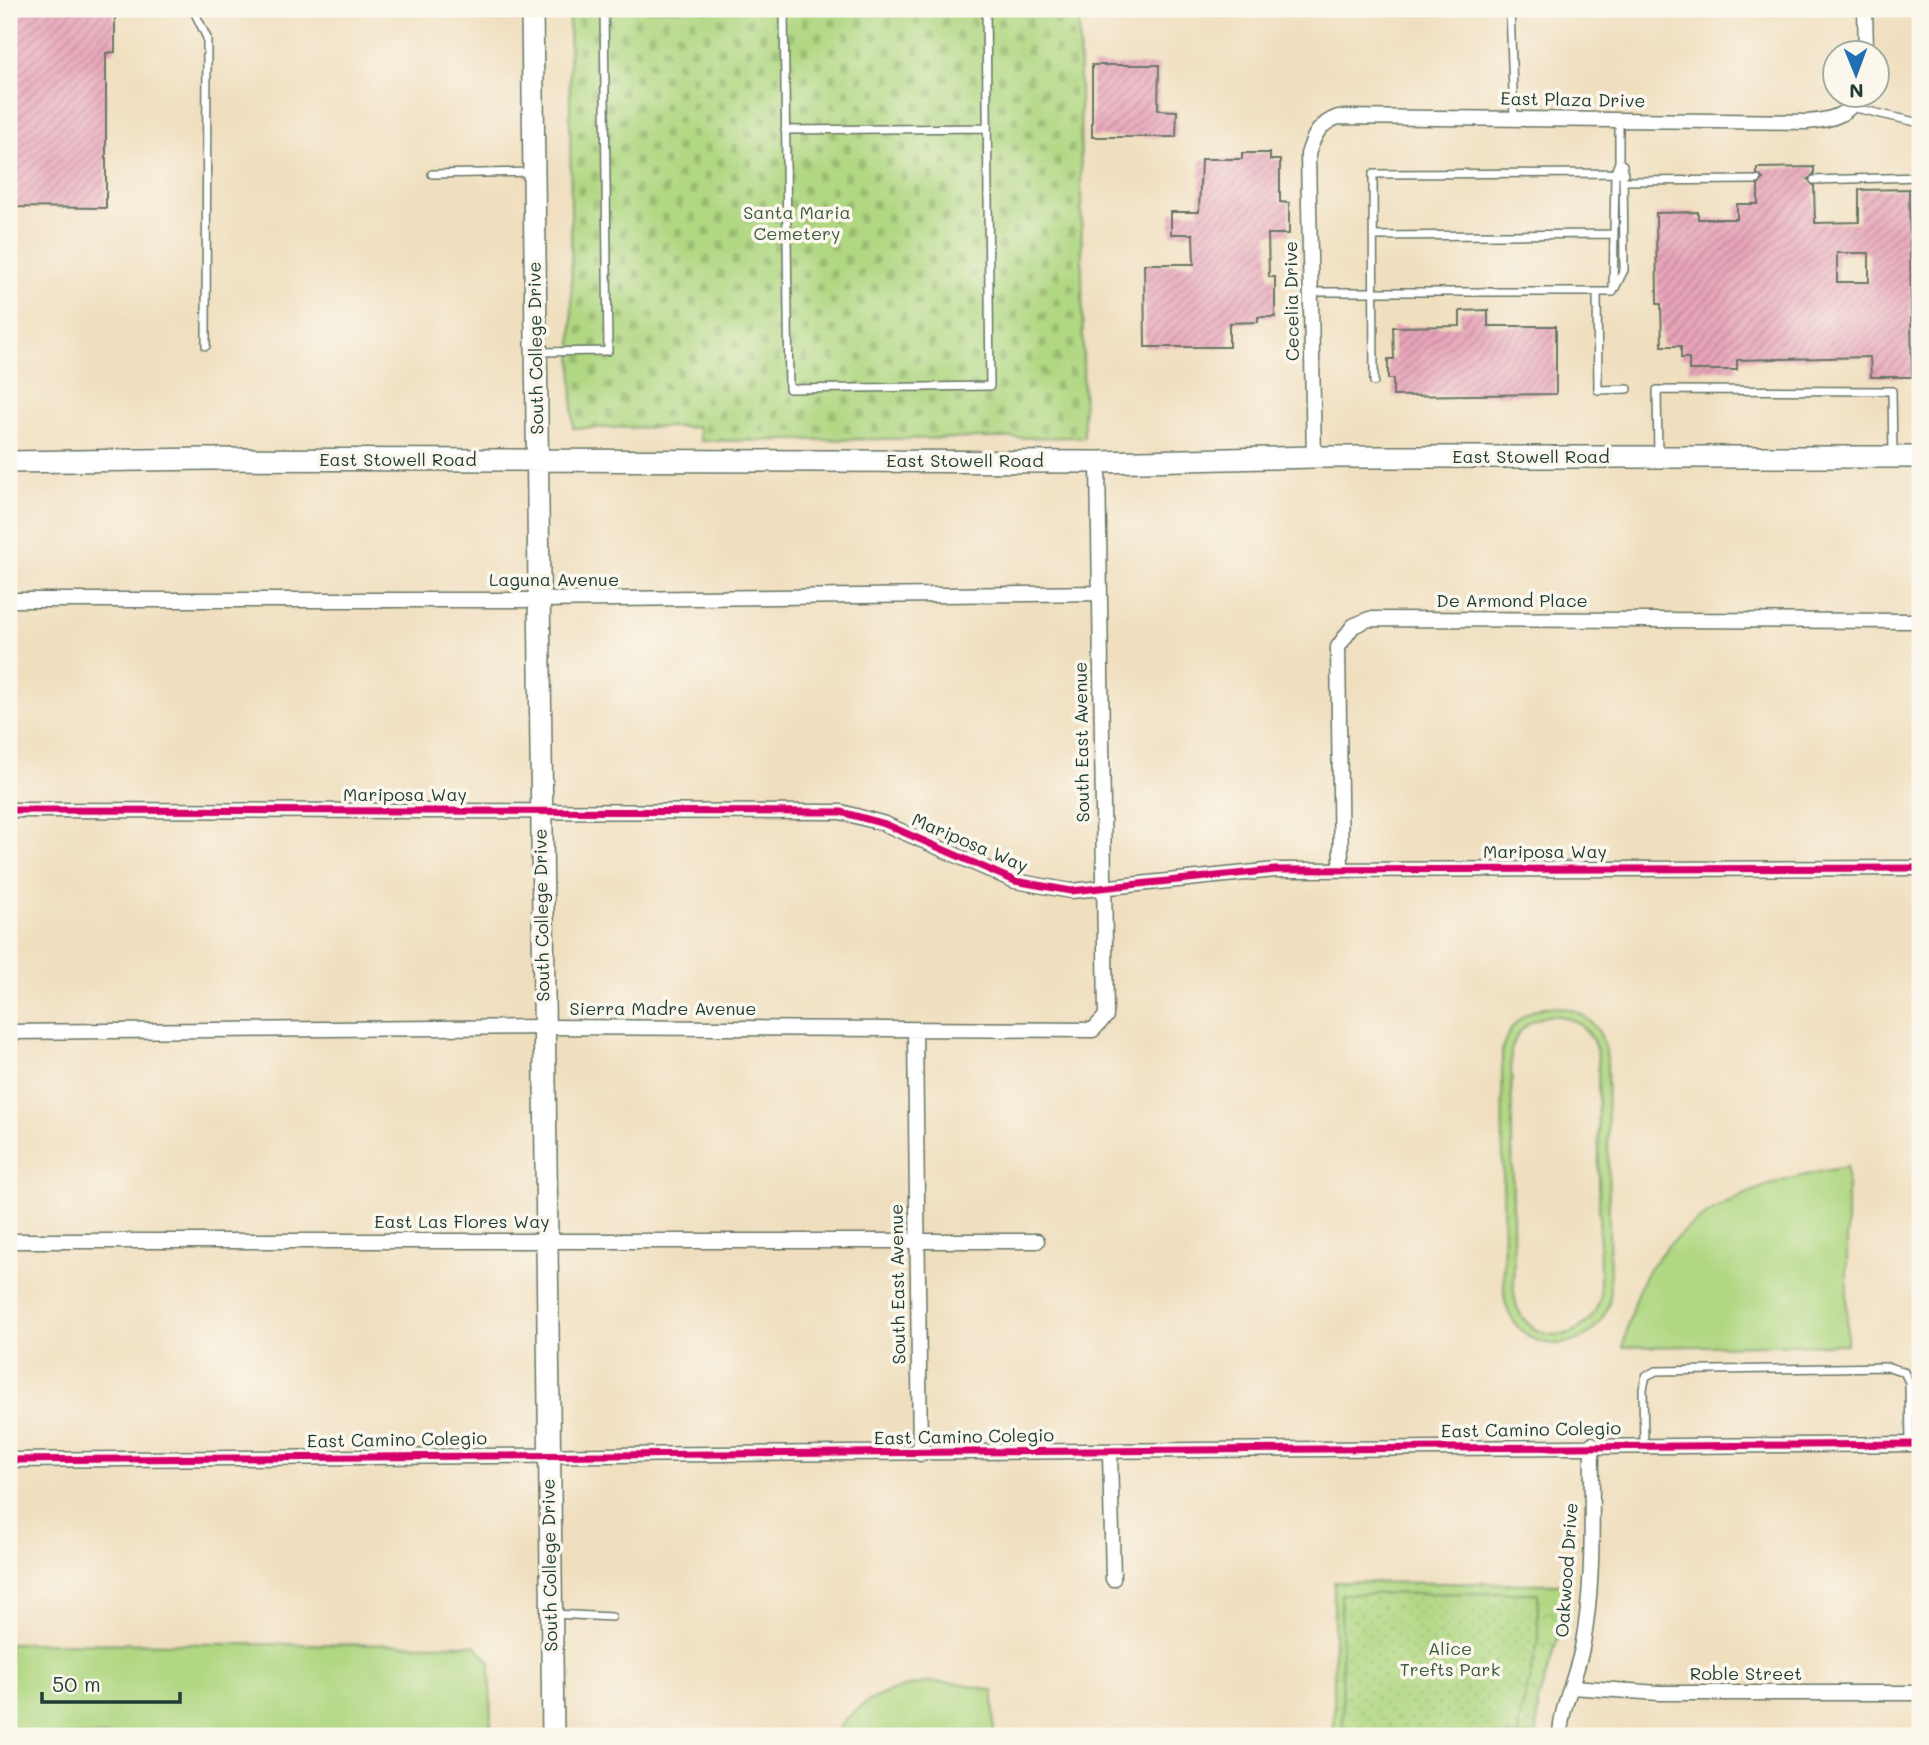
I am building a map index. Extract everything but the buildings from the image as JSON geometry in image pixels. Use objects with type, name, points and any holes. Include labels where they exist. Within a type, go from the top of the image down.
[{"type":"main road","name":"South College Drive","points":[[532,9],[553,1736]]},
{"type":"main road","name":"East Stowell Road","points":[[9,462],[208,459],[1098,462],[1314,457],[1920,457]]},
{"type":"street","points":[[1866,9],[1866,38]]},
{"type":"street","name":"East Plaza Drive","points":[[1311,145],[1315,134],[1325,122],[1338,117],[1807,122],[1829,120],[1849,110]]},
{"type":"street","name":"Cecelia Drive","points":[[1311,145],[1308,154],[1314,457]]},
{"type":"street","name":"South East Avenue","points":[[1098,462],[1104,1021]]},
{"type":"street","name":"Laguna Avenue","points":[[9,600],[538,600],[1099,593]]},
{"type":"street","name":"De Armond Place","points":[[1341,868],[1338,647],[1353,626],[1369,619],[1920,621]]},
{"type":"street","name":"Mariposa Way","points":[[9,810],[841,812],[886,824],[1015,881],[1071,891],[1104,890],[1205,876],[1341,868],[1920,868]]},
{"type":"street","name":"Sierra Madre Avenue","points":[[9,1032],[544,1027],[1093,1030],[1104,1021]]},
{"type":"street","name":"South East Avenue","points":[[915,1030],[920,1454]]},
{"type":"street","name":"East Las Flores Way","points":[[9,1241],[1037,1241]]},
{"type":"street","name":"East Camino Colegio","points":[[9,1460],[549,1454],[920,1454],[1592,1444],[1915,1444]]},
{"type":"street","name":"Oakwood Drive","points":[[1560,1736],[1560,1720],[1582,1648],[1589,1592],[1592,1444]]},
{"type":"street","points":[[1110,1452],[1112,1579]]},
{"type":"street","name":"Roble Street","points":[[1571,1686],[1659,1693],[1920,1693]]},
{"type":"lane","points":[[193,9],[207,38],[206,346]]},
{"type":"lane","points":[[535,352],[608,351],[604,9]]},
{"type":"lane","points":[[784,9],[789,389],[990,386],[986,9]]},
{"type":"lane","points":[[1510,9],[1514,118]]},
{"type":"lane","points":[[1849,110],[1920,123]]},
{"type":"lane","points":[[1613,292],[1615,173],[1619,162],[1619,120]]},
{"type":"lane","points":[[785,130],[987,128]]},
{"type":"lane","points":[[1613,292],[1623,270],[1624,177],[1623,165],[1619,162]]},
{"type":"lane","points":[[432,173],[534,172]]},
{"type":"lane","points":[[1374,382],[1373,174],[1615,173],[1624,177],[1757,180]]},
{"type":"lane","points":[[1814,180],[1920,177]]},
{"type":"lane","points":[[1373,236],[1614,234]]},
{"type":"lane","points":[[1311,292],[1613,292]]},
{"type":"lane","points":[[1597,292],[1598,390],[1628,389]]},
{"type":"lane","points":[[1658,457],[1657,390],[1892,391],[1893,457]]},
{"type":"lane","points":[[1644,1444],[1643,1389],[1646,1376],[1656,1371],[1889,1367],[1904,1372],[1909,1382],[1915,1444]]},
{"type":"lane","points":[[551,1614],[612,1617]]},
{"type":"green space","name":"Santa Maria Cemetery","points":[[569,9],[1079,9],[1084,437],[700,441],[699,427],[573,428]]},
{"type":"green space","points":[[1544,1007],[1568,1009],[1587,1018],[1600,1035],[1607,1058],[1610,1299],[1601,1320],[1588,1334],[1571,1342],[1553,1344],[1536,1340],[1521,1330],[1509,1314],[1504,1292],[1502,1050],[1508,1034],[1517,1022]],"holes":[[[1546,1016],[1565,1017],[1581,1025],[1592,1039],[1598,1058],[1600,1298],[1593,1315],[1582,1327],[1554,1335],[1527,1323],[1518,1310],[1514,1292],[1511,1052],[1515,1039],[1528,1025]]]},
{"type":"green space","points":[[1847,1167],[1847,1344],[1623,1347],[1632,1308],[1643,1280],[1666,1248],[1687,1228],[1736,1198],[1763,1187]]},
{"type":"green space","name":"Alice Trefts Park","points":[[1334,1582],[1566,1584],[1558,1638],[1538,1701],[1537,1736],[1334,1736]]},
{"type":"green space","name":"Alice Trefts Park","points":[[1538,1593],[1538,1642],[1519,1723],[1519,1736],[1343,1736],[1341,1594]]},
{"type":"green space","points":[[9,1643],[475,1645],[490,1662],[491,1736],[24,1736],[9,1733]]},
{"type":"green space","points":[[934,1682],[965,1684],[993,1691],[994,1736],[833,1736],[853,1713],[877,1697],[904,1687]]},
{"type":"cycle path","points":[[9,810],[841,812],[885,824],[1015,881],[1071,891],[1275,870],[1920,868]]},
{"type":"cycle path","points":[[9,1460],[1920,1444]]}]
